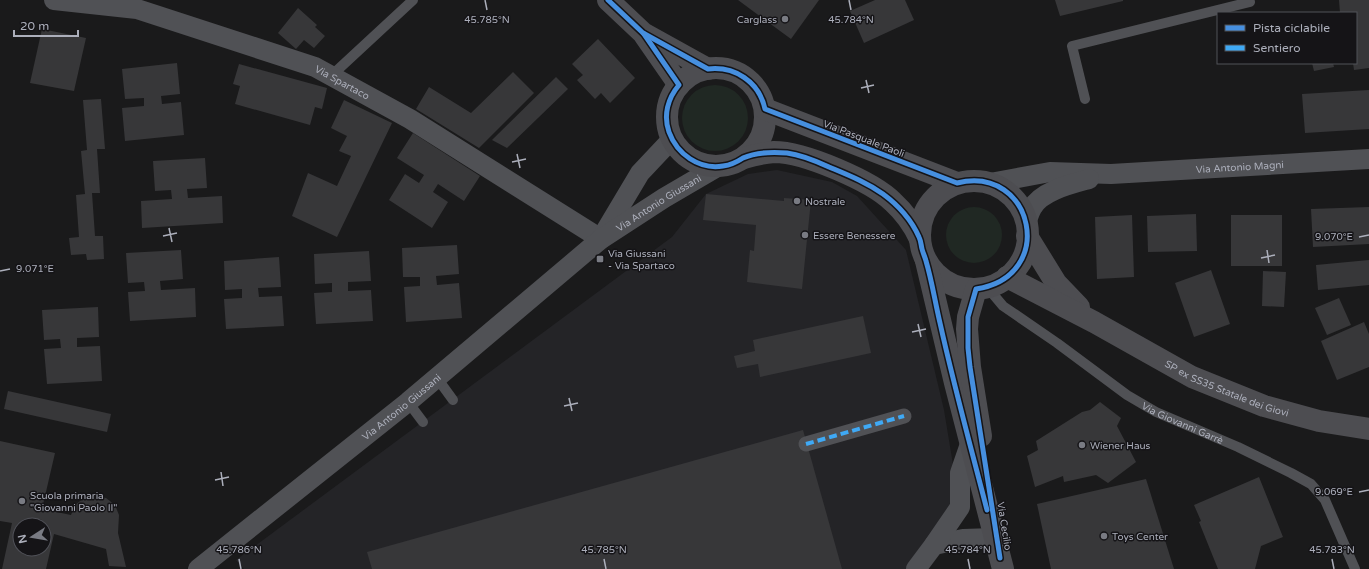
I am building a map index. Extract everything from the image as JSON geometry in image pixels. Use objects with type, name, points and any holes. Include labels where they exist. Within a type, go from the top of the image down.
[{"type":"main road","points":[[608,0],[643,33],[679,84]]},
{"type":"main road","points":[[643,33],[708,68]]},
{"type":"main road","points":[[708,68],[726,68],[737,72],[748,80],[761,97],[765,109],[763,133],[753,150],[744,158],[732,164],[717,167],[698,163],[690,159],[676,147],[668,128],[667,108],[673,92],[679,84],[696,72],[708,68]]},
{"type":"main road","name":"Via Pasquale Paoli","points":[[765,109],[957,183]]},
{"type":"main road","points":[[744,158],[774,152],[788,153],[817,161],[871,186],[892,201],[911,222],[920,239],[926,260],[936,274],[958,287],[981,288],[998,283],[1008,277],[1024,254],[1027,230],[1024,216],[1016,202],[1004,190],[990,183],[974,181],[957,183],[941,192],[929,204],[922,221],[920,239]]},
{"type":"main road","name":"SP ex SS35 Statale dei Giovi","points":[[1027,230],[1056,283],[1094,322]]},
{"type":"main road","name":"Via Cecilio","points":[[926,260],[940,324],[994,538],[1002,564]]},
{"type":"main road","name":"SP ex SS35 Statale dei Giovi","points":[[1008,277],[1094,322],[1192,377],[1264,406],[1319,421],[1369,429]]},
{"type":"main road","name":"Via Cecilio","points":[[981,288],[968,317],[968,348],[1002,564]]},
{"type":"street","name":"Via Spartaco","points":[[54,0],[137,9],[315,67],[410,119],[601,239]]},
{"type":"street","name":"Via Antonio Giussani","points":[[601,239],[640,173],[672,139]]},
{"type":"street","name":"Via Antonio Magni","points":[[1111,174],[1369,159]]},
{"type":"street","name":"Via Antonio Giussani","points":[[208,566],[437,378],[601,239],[664,198],[717,167]]},
{"type":"street","points":[[990,183],[1050,172],[1111,174]]},
{"type":"street","points":[[1027,230],[1032,207],[1042,196],[1070,184],[1111,174]]},
{"type":"street","points":[[806,444],[904,416]]},
{"type":"street","points":[[916,569],[960,507],[960,473],[970,444]]},
{"type":"street","points":[[934,545],[963,539],[994,538]]},
{"type":"lane","points":[[331,76],[413,0]]},
{"type":"lane","points":[[1085,99],[1072,46],[1250,2]]},
{"type":"lane","name":"Via Giovanni Garrè","points":[[981,288],[1003,306],[1127,395],[1156,412],[1238,447],[1311,484],[1325,500],[1355,569]]},
{"type":"lane","points":[[437,378],[453,400]]},
{"type":"lane","points":[[408,402],[423,422]]},
{"type":"shaded area","points":[[715,85],[727,88],[738,95],[745,106],[748,118],[745,130],[738,141],[727,148],[715,151],[703,148],[692,141],[685,130],[682,118],[685,106],[692,95],[703,88]]},
{"type":"shaded area","points":[[777,170],[832,182],[857,196],[906,250],[944,410],[960,507],[916,569],[244,569],[236,560],[672,237],[706,194],[748,174]]},
{"type":"shaded area","points":[[974,207],[985,209],[994,215],[1000,224],[1002,235],[1000,246],[994,255],[985,261],[974,263],[963,261],[954,255],[948,246],[946,235],[948,224],[954,215],[963,209]]},
{"type":"building","name":"Carglass","points":[[738,0],[819,0],[791,39]]},
{"type":"building","points":[[875,0],[905,0],[914,20],[864,43],[850,11]]},
{"type":"building","points":[[1055,0],[1123,0],[1123,1],[1060,16]]},
{"type":"building","points":[[1339,0],[1369,0],[1369,68],[1354,70],[1353,64],[1357,64],[1357,12],[1340,12]]},
{"type":"building","points":[[298,8],[317,25],[315,27],[325,36],[314,48],[304,40],[296,49],[278,33]]},
{"type":"building","points":[[42,29],[86,38],[74,91],[30,83]]},
{"type":"building","points":[[598,39],[635,78],[610,103],[601,93],[595,99],[577,80],[583,75],[572,64]]},
{"type":"building","points":[[177,63],[180,94],[161,96],[162,104],[181,102],[184,135],[125,141],[122,108],[144,106],[144,98],[125,99],[122,69]]},
{"type":"building","points":[[239,64],[327,88],[322,109],[315,107],[310,125],[235,104],[240,86],[233,84]]},
{"type":"building","points":[[1312,64],[1333,64],[1334,67],[1314,71]]},
{"type":"building","points":[[513,72],[534,93],[479,148],[416,109],[429,87],[471,113]]},
{"type":"building","points":[[556,77],[568,89],[507,148],[492,140]]},
{"type":"building","points":[[1369,90],[1369,129],[1305,133],[1302,94]]},
{"type":"building","points":[[101,99],[105,149],[97,149],[100,193],[92,193],[95,236],[103,236],[104,259],[87,260],[86,254],[71,255],[69,238],[79,237],[76,195],[85,194],[81,151],[87,150],[83,100]]},
{"type":"building","points":[[344,100],[392,123],[337,237],[292,216],[308,173],[337,186],[351,156],[339,151],[347,136],[331,128]]},
{"type":"building","points":[[413,133],[480,176],[464,201],[438,184],[433,192],[448,202],[432,228],[389,200],[405,174],[419,183],[424,175],[397,158]]},
{"type":"building","points":[[205,158],[207,188],[187,189],[188,198],[222,196],[223,223],[142,228],[141,201],[172,199],[171,190],[155,191],[153,161]]},
{"type":"building","points":[[706,194],[784,201],[784,198],[811,200],[802,289],[747,282],[750,250],[754,251],[756,225],[703,220]]},
{"type":"building","points":[[1369,207],[1369,244],[1313,247],[1311,209]]},
{"type":"building","points":[[1196,214],[1197,251],[1148,252],[1147,216]]},
{"type":"building","points":[[1132,215],[1134,277],[1097,279],[1095,217]]},
{"type":"building","points":[[1231,215],[1282,215],[1282,266],[1231,266]]},
{"type":"building","points":[[457,245],[459,274],[436,276],[437,285],[459,283],[462,318],[406,322],[404,287],[420,286],[420,277],[403,277],[402,248]]},
{"type":"building","points":[[181,250],[183,279],[160,281],[161,290],[195,288],[196,317],[130,321],[128,292],[145,291],[144,282],[128,283],[126,253]]},
{"type":"building","points":[[369,251],[371,281],[348,282],[348,291],[371,290],[373,321],[316,324],[314,293],[332,292],[332,283],[315,284],[314,254]]},
{"type":"building","points":[[279,257],[281,287],[258,288],[259,297],[282,296],[284,326],[226,329],[224,299],[242,298],[242,289],[225,290],[224,261]]},
{"type":"building","points":[[1369,260],[1369,285],[1318,290],[1316,265]]},
{"type":"building","points":[[1211,270],[1230,324],[1194,337],[1175,283]]},
{"type":"building","points":[[1263,271],[1286,272],[1284,307],[1262,306]]},
{"type":"building","points":[[1339,298],[1351,325],[1327,335],[1315,308]]},
{"type":"building","points":[[98,307],[99,337],[77,338],[77,347],[100,346],[102,381],[47,384],[44,349],[61,348],[60,339],[44,340],[42,310]]},
{"type":"building","points":[[863,316],[871,353],[760,377],[758,364],[737,368],[734,356],[755,351],[753,340]]},
{"type":"building","points":[[1364,322],[1369,334],[1369,367],[1337,380],[1321,341]]},
{"type":"building","points":[[8,391],[111,414],[107,432],[4,409]]},
{"type":"building","name":"Wiener Haus","points":[[1100,402],[1121,418],[1117,426],[1136,462],[1108,483],[1096,475],[1064,482],[1063,476],[1035,487],[1027,456],[1038,450],[1036,441],[1082,412],[1090,410]]},
{"type":"building","points":[[803,430],[842,569],[372,569],[367,552]]},
{"type":"building","name":"Scuola primaria \"Giovanni Paolo II\"","points":[[0,441],[55,453],[42,509],[71,515],[75,505],[84,498],[95,495],[106,498],[115,505],[119,515],[118,533],[126,567],[109,566],[106,549],[54,534],[52,543],[52,517],[12,517],[12,523],[0,521]]},
{"type":"building","points":[[1259,477],[1283,537],[1261,546],[1255,569],[1218,569],[1199,522],[1201,521],[1194,505]]},
{"type":"building","name":"Toys Center","points":[[1146,479],[1174,569],[1051,569],[1037,504]]},
{"type":"building","name":"Scuola primaria \"Giovanni Paolo II\"","points":[[12,523],[12,557],[49,557],[46,569],[2,569]]},
{"type":"marked path","points":[[806,444],[904,416]]},
{"type":"cycle path","points":[[608,0],[643,33],[708,69],[727,70],[744,77],[757,91],[762,99],[765,109],[957,183],[983,182],[1004,190],[1018,205],[1026,224],[1026,245],[1018,265],[1002,280],[976,289],[968,317],[968,348],[970,367],[1000,558]]},
{"type":"cycle path","points":[[644,34],[679,85],[669,101],[666,119],[667,126],[677,147],[690,159],[697,163],[714,167],[729,165],[748,156],[759,154],[787,153],[798,155],[809,158],[870,186],[889,198],[908,218],[920,238],[922,250],[926,260],[951,370],[987,510]]},
{"type":"place","name":"Carglass","points":[[785,19]]},
{"type":"place","name":"Nostrale","points":[[797,201]]},
{"type":"place","name":"Essere Benessere","points":[[805,235]]},
{"type":"place","name":"Via Giussani - Via Spartaco","points":[[600,259]]},
{"type":"place","name":"Wiener Haus","points":[[1082,445]]},
{"type":"place","name":"Scuola primaria \"Giovanni Paolo II\"","points":[[22,501]]},
{"type":"place","name":"Toys Center","points":[[1104,536]]}]
